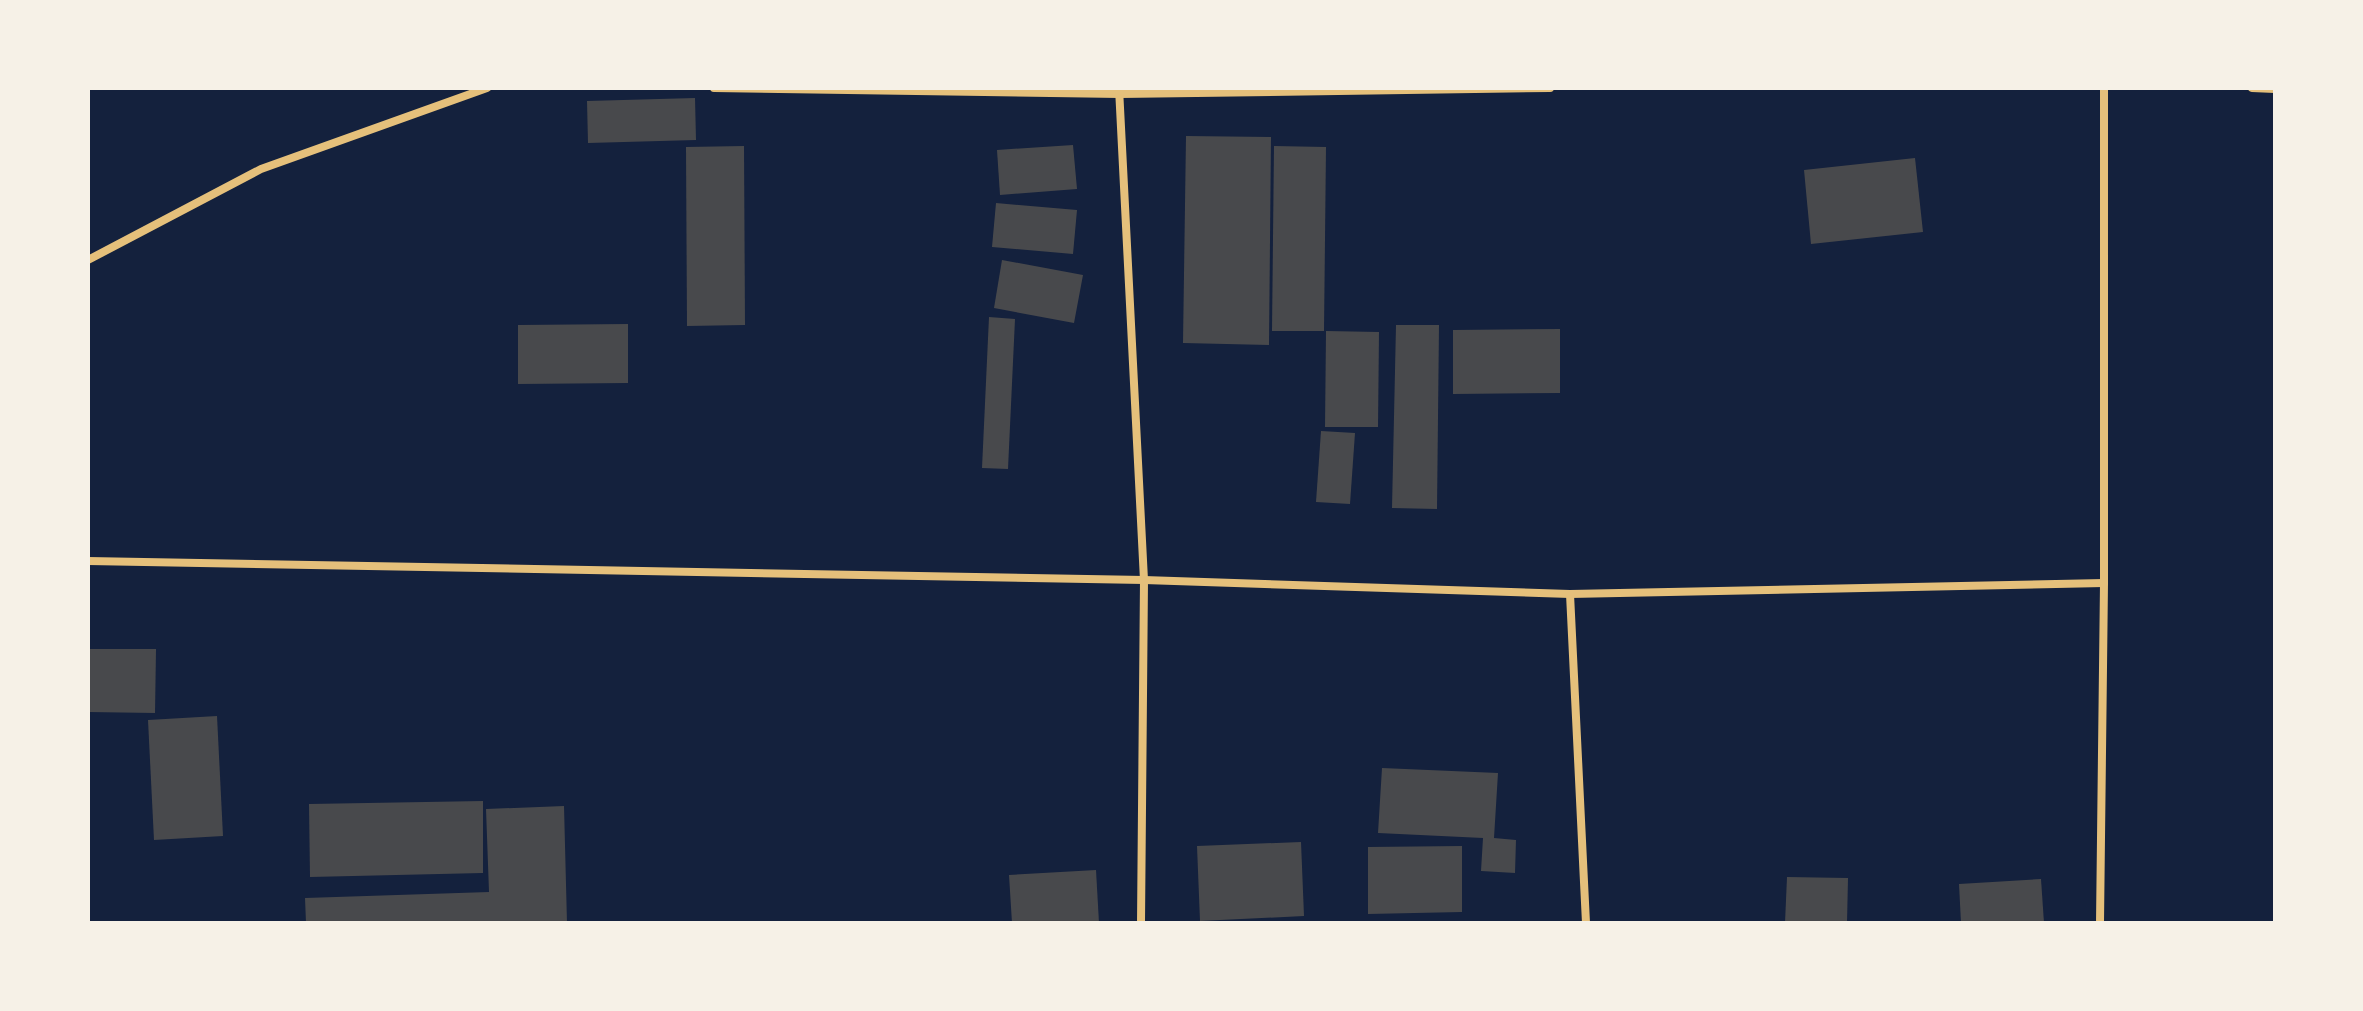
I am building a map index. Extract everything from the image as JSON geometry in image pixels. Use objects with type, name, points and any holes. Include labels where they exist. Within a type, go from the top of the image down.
[{"type":"street","points":[[88,260],[261,169],[487,88]]},
{"type":"street","points":[[714,88],[1120,91],[1550,88]]},
{"type":"street","points":[[2100,923],[2104,88]]},
{"type":"street","points":[[2252,88],[2275,89]]},
{"type":"street","points":[[1120,91],[1144,580],[1141,923]]},
{"type":"street","points":[[88,561],[1144,580],[1570,594],[2104,583]]},
{"type":"street","points":[[1570,594],[1586,923]]},
{"type":"building","points":[[695,98],[696,140],[588,143],[587,101]]},
{"type":"building","points":[[1186,136],[1271,137],[1269,345],[1183,343]]},
{"type":"building","points":[[1073,145],[1077,189],[1000,195],[997,150]]},
{"type":"building","points":[[744,146],[745,325],[687,326],[686,147]]},
{"type":"building","points":[[1274,146],[1326,147],[1324,331],[1272,331]]},
{"type":"building","points":[[1915,158],[1923,232],[1811,244],[1804,170]]},
{"type":"building","points":[[996,203],[1077,210],[1073,254],[992,247]]},
{"type":"building","points":[[1002,260],[1083,275],[1074,323],[994,308]]},
{"type":"building","points":[[989,317],[1015,319],[1008,469],[982,468]]},
{"type":"building","points":[[628,324],[628,383],[518,384],[518,325]]},
{"type":"building","points":[[1396,325],[1439,325],[1437,509],[1392,508]]},
{"type":"building","points":[[1560,329],[1560,393],[1453,394],[1453,330]]},
{"type":"building","points":[[1326,331],[1379,332],[1378,427],[1325,427]]},
{"type":"building","points":[[1321,431],[1355,433],[1350,504],[1316,502]]},
{"type":"building","points":[[88,649],[156,649],[155,713],[88,712]]},
{"type":"building","points":[[217,716],[223,836],[154,840],[148,720]]},
{"type":"building","points":[[1382,768],[1498,773],[1494,838],[1516,840],[1515,873],[1481,871],[1483,838],[1378,833]]},
{"type":"building","points":[[483,801],[483,873],[310,877],[309,804]]},
{"type":"building","points":[[564,806],[567,923],[306,923],[305,898],[489,892],[486,809]]},
{"type":"building","points":[[1301,842],[1304,916],[1200,921],[1197,846]]},
{"type":"building","points":[[1462,846],[1462,912],[1368,914],[1368,847]]},
{"type":"building","points":[[1096,870],[1099,923],[1012,923],[1009,875]]},
{"type":"building","points":[[1787,877],[1848,878],[1847,923],[1785,923]]},
{"type":"building","points":[[2041,879],[2044,923],[1961,923],[1959,884]]}]
